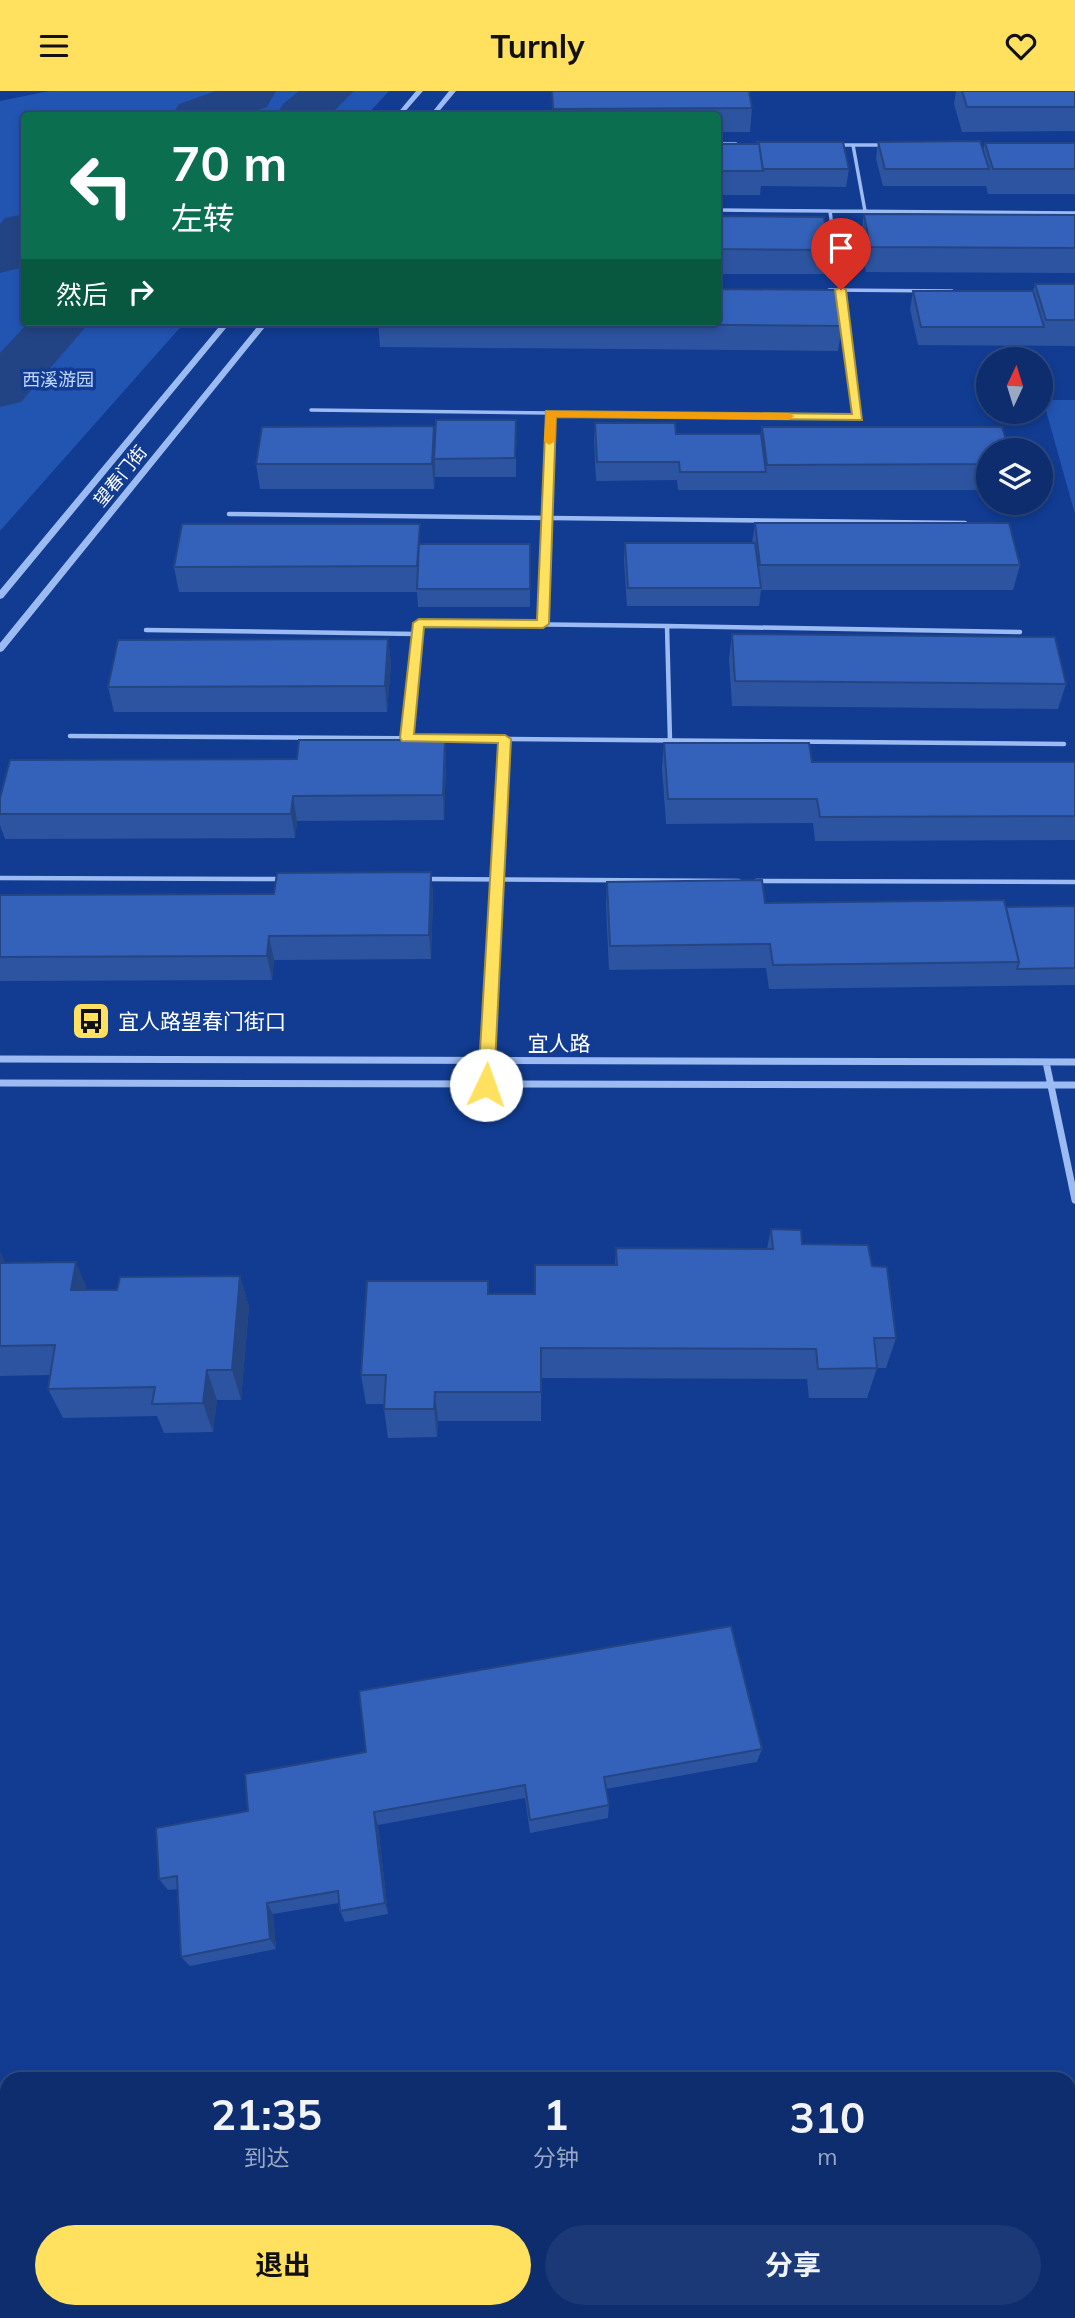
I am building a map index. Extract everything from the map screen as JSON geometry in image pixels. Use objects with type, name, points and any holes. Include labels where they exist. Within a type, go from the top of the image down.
[{"type":"street","points":[[402,112],[420,91]]},
{"type":"street","points":[[436,112],[453,91]]},
{"type":"street","name":"望春门街","points":[[0,596],[225,326]]},
{"type":"street","name":"望春门街","points":[[0,649],[262,326]]},
{"type":"street","name":"宜人路","points":[[0,1059],[1075,1062]]},
{"type":"street","points":[[1046,1062],[1075,1200]]},
{"type":"street","name":"宜人路","points":[[0,1083],[1075,1084]]},
{"type":"lane","points":[[721,144],[745,144]]},
{"type":"lane","points":[[826,145],[895,145]]},
{"type":"lane","points":[[853,145],[865,211]]},
{"type":"lane","points":[[721,210],[1075,213]]},
{"type":"lane","points":[[311,410],[858,417],[830,211]]},
{"type":"lane","points":[[827,290],[965,291]]},
{"type":"lane","points":[[543,624],[550,414]]},
{"type":"lane","points":[[229,514],[965,523]]},
{"type":"lane","points":[[407,738],[419,623],[1020,632]]},
{"type":"lane","points":[[667,626],[670,741]]},
{"type":"lane","points":[[146,631],[417,634]]},
{"type":"lane","points":[[70,736],[1064,744]]},
{"type":"lane","points":[[486,1085],[505,739]]},
{"type":"lane","points":[[0,878],[290,879]]},
{"type":"lane","points":[[414,879],[1075,882]]},
{"type":"green space","name":"西溪游园","points":[[49,91],[389,91],[370,112],[21,112],[21,326],[181,326],[0,531],[0,101]]},
{"type":"green space","points":[[1054,400],[1075,400],[1075,514],[1050,424],[1054,423]]},
{"type":"building","points":[[552,91],[749,91],[752,108],[553,109]]},
{"type":"building","points":[[962,91],[1075,91],[1075,107],[967,107]]},
{"type":"building","points":[[980,141],[989,169],[885,169],[878,142]]},
{"type":"building","points":[[757,142],[843,142],[849,169],[763,169]]},
{"type":"building","points":[[985,143],[1075,143],[1075,169],[993,169]]},
{"type":"building","points":[[721,144],[759,144],[763,171],[721,171]]},
{"type":"building","points":[[864,214],[1075,215],[1075,248],[870,247]]},
{"type":"building","points":[[721,216],[824,217],[829,250],[721,249]]},
{"type":"building","points":[[1035,284],[1075,284],[1075,320],[1046,320]]},
{"type":"building","points":[[721,289],[836,290],[842,326],[721,325]]},
{"type":"building","points":[[913,291],[1033,291],[1044,327],[921,327]]},
{"type":"building","points":[[436,420],[516,420],[515,458],[434,459]]},
{"type":"building","points":[[595,423],[675,423],[676,434],[761,434],[766,472],[680,472],[679,462],[597,462]]},
{"type":"building","points":[[434,426],[432,464],[256,464],[262,427]]},
{"type":"building","points":[[762,427],[1002,427],[1005,438],[976,438],[976,464],[767,465]]},
{"type":"building","points":[[755,523],[1009,523],[1020,565],[760,565]]},
{"type":"building","points":[[182,524],[420,524],[417,566],[174,567]]},
{"type":"building","points":[[625,543],[755,543],[761,588],[628,588]]},
{"type":"building","points":[[419,544],[530,544],[530,589],[417,589]]},
{"type":"building","points":[[732,634],[1055,637],[1066,684],[735,681]]},
{"type":"building","points":[[388,639],[385,686],[108,687],[118,640]]},
{"type":"building","points":[[299,740],[445,740],[443,795],[293,796],[291,814],[0,814],[0,798],[10,760],[297,759]]},
{"type":"building","points":[[664,743],[809,743],[812,762],[1075,762],[1075,816],[820,817],[817,799],[668,799]]},
{"type":"building","points":[[431,872],[429,935],[269,936],[267,956],[0,957],[0,895],[274,894],[277,873]]},
{"type":"building","points":[[762,880],[765,903],[1004,900],[1019,962],[773,965],[770,944],[610,946],[607,882]]},
{"type":"building","points":[[1075,906],[1075,968],[1017,969],[1019,962],[1006,907]]},
{"type":"building","points":[[771,1229],[801,1230],[802,1244],[868,1245],[872,1266],[887,1267],[896,1338],[874,1338],[877,1368],[818,1369],[816,1349],[541,1348],[541,1392],[435,1392],[434,1409],[384,1409],[386,1375],[361,1375],[367,1281],[488,1281],[488,1294],[535,1294],[535,1265],[617,1265],[616,1248],[773,1249]]},
{"type":"building","points":[[76,1262],[71,1290],[117,1290],[120,1277],[240,1276],[232,1370],[207,1370],[203,1403],[152,1404],[155,1387],[48,1389],[55,1345],[0,1346],[0,1263]]},
{"type":"building","points":[[731,1626],[762,1749],[604,1777],[609,1805],[530,1820],[525,1785],[374,1812],[385,1903],[340,1911],[338,1891],[267,1903],[270,1939],[181,1957],[177,1876],[159,1879],[156,1828],[248,1811],[245,1774],[366,1752],[359,1691]]},
{"type":"waterway","points":[[205,112],[249,96],[251,91]]},
{"type":"waterway","points":[[304,112],[329,91]]},
{"type":"waterway","points":[[0,256],[21,233]]},
{"type":"waterway","points":[[0,389],[57,326]]},
{"type":"slow traffic","points":[[549,441],[550,414],[789,416]]},
{"type":"place","name":"宜人路望春门街口","points":[[91,1021]]},
{"type":"route","points":[[486,1085],[505,739],[407,738],[419,623],[543,624],[550,414],[858,417],[841,290]]}]
